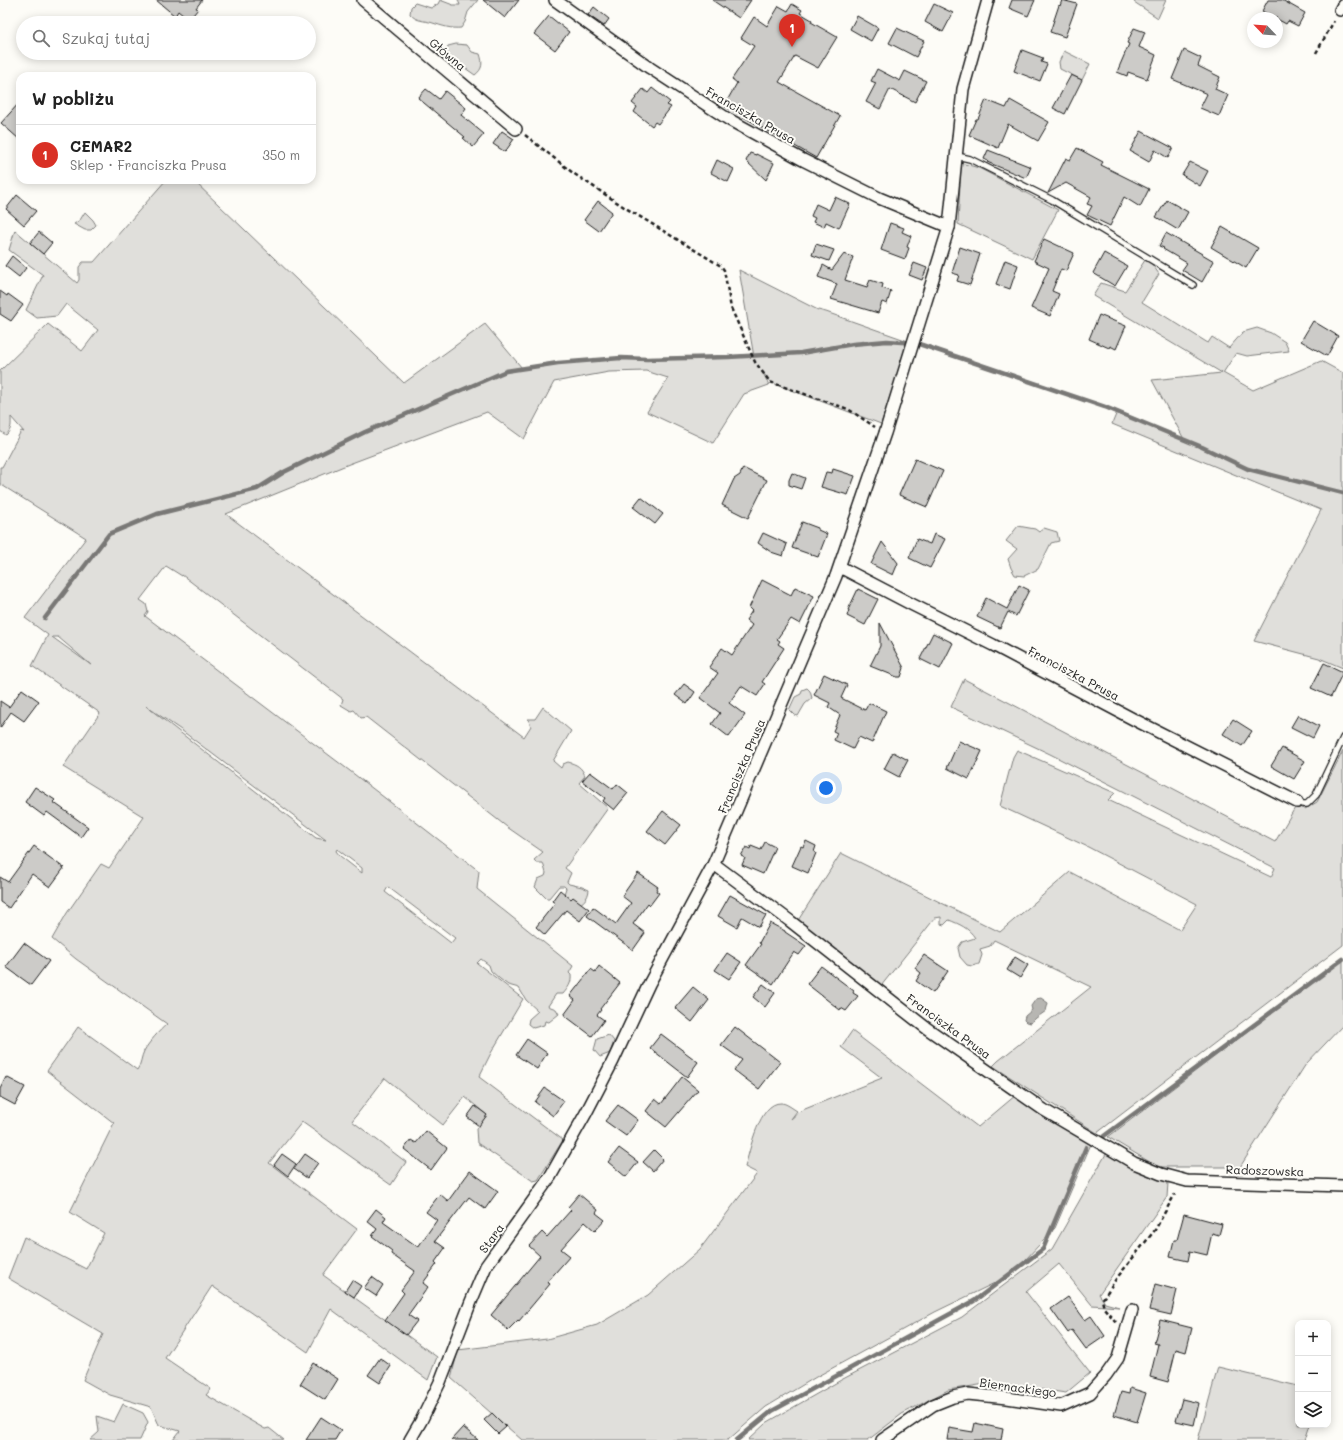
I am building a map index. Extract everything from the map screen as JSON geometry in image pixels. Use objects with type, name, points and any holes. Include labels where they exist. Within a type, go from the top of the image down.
[{"type":"street","name":"Główna","points":[[363,0],[516,129]]},
{"type":"street","name":"Franciszka Prusa","points":[[555,0],[650,68],[728,119],[804,160],[880,198],[950,227]]},
{"type":"street","name":"Franciszka Prusa","points":[[613,1061],[649,984],[713,865],[840,566],[885,433],[950,227],[963,89],[988,0]]},
{"type":"street","name":"Franciszka Prusa","points":[[840,566],[913,605],[990,643],[1140,723],[1297,802]]},
{"type":"street","name":"Franciszka Prusa","points":[[713,865],[718,867],[790,921],[925,1027],[1044,1110],[1134,1163],[1161,1174],[1187,1181]]},
{"type":"street","name":"Stara","points":[[410,1440],[440,1382],[486,1266],[550,1177],[613,1061]]},
{"type":"street","name":"Radoszowska","points":[[1187,1181],[1343,1186]]},
{"type":"street","name":"Biernackiego","points":[[882,1440],[934,1405],[953,1397],[968,1394],[1061,1406],[1090,1393],[1106,1375],[1118,1358],[1132,1310]]},
{"type":"lane","points":[[957,156],[970,159],[1052,200],[1192,285]]},
{"type":"lane","points":[[1297,802],[1307,804],[1312,801],[1343,738]]},
{"type":"path","points":[[1316,53],[1342,7]]},
{"type":"path","points":[[516,129],[580,178],[624,207],[721,266],[724,270],[731,308],[755,362],[770,382],[848,409],[885,433]]},
{"type":"path","points":[[1125,1334],[1104,1308],[1102,1300],[1116,1279],[1155,1230],[1175,1194]]},
{"type":"shaded area","points":[[440,0],[453,5],[460,5],[458,0],[478,0],[468,12],[465,22],[461,28],[447,27],[421,20],[410,14],[411,7],[415,3],[431,8],[438,4]]},
{"type":"shaded area","points":[[1135,0],[1166,0],[1158,18],[1134,2]]},
{"type":"shaded area","points":[[456,44],[467,45],[472,52],[480,54],[482,66],[475,75],[465,68],[458,73],[447,64],[445,54],[448,46]]},
{"type":"shaded area","points":[[1064,51],[1090,64],[1082,80],[1060,69],[1059,62]]},
{"type":"shaded area","points":[[961,163],[979,168],[1058,210],[1032,259],[958,224]]},
{"type":"shaded area","points":[[162,184],[197,184],[404,383],[485,324],[522,368],[596,360],[754,357],[739,270],[818,310],[908,341],[881,424],[770,382],[762,371],[769,385],[744,394],[713,443],[647,412],[668,378],[646,371],[609,372],[554,382],[524,439],[487,412],[349,464],[226,514],[524,737],[531,726],[528,719],[535,719],[543,707],[571,731],[553,761],[561,768],[563,764],[568,762],[578,766],[585,776],[579,783],[608,808],[565,868],[571,873],[567,882],[569,884],[589,890],[583,902],[577,906],[564,894],[566,888],[564,886],[559,886],[549,898],[546,898],[535,887],[538,879],[545,876],[546,873],[543,863],[537,863],[534,860],[543,852],[507,827],[366,717],[361,718],[354,710],[351,711],[341,705],[343,699],[182,575],[166,566],[140,600],[146,604],[148,612],[145,616],[350,771],[479,871],[477,889],[573,966],[569,973],[571,978],[568,987],[563,994],[556,994],[548,1006],[556,1009],[559,1014],[549,1022],[545,1021],[544,1025],[533,1028],[528,1024],[529,1019],[538,1011],[526,1000],[519,988],[508,985],[500,979],[491,971],[489,965],[481,959],[477,963],[523,999],[491,1053],[479,1077],[563,1140],[538,1180],[533,1181],[477,1143],[476,1129],[487,1115],[465,1097],[443,1125],[385,1078],[352,1121],[406,1162],[391,1185],[302,1122],[269,1163],[357,1229],[323,1275],[437,1357],[428,1380],[331,1309],[308,1352],[212,1286],[165,1358],[211,1389],[206,1395],[265,1429],[269,1428],[284,1440],[173,1440],[180,1431],[159,1425],[151,1407],[110,1395],[83,1380],[103,1334],[8,1278],[24,1237],[86,1269],[104,1233],[70,1212],[114,1123],[47,1071],[78,1027],[137,1070],[146,1048],[154,1037],[167,1024],[76,959],[52,939],[67,913],[101,864],[109,868],[144,817],[63,767],[100,713],[32,666],[48,635],[25,618],[86,538],[0,484],[0,467],[2,467],[21,431],[24,432],[11,417],[11,427],[8,433],[6,435],[0,431],[0,371],[48,324],[82,351],[98,330],[66,304],[57,316],[37,318],[26,310],[43,275],[9,250],[15,230],[77,283],[79,280],[79,267],[83,262],[94,262]],"holes":[[[52,637],[58,637],[91,665]],[[146,706],[181,730],[326,840],[316,838]],[[337,849],[362,868],[362,873],[340,856],[336,851]],[[388,887],[455,938],[451,943],[385,892]]]},
{"type":"shaded area","points":[[85,212],[96,225],[91,230],[85,230],[74,224],[80,220]]},
{"type":"shaded area","points":[[1147,257],[1159,274],[1142,302],[1208,343],[1212,337],[1229,348],[1243,332],[1257,328],[1271,333],[1285,342],[1289,351],[1247,356],[1236,353],[1223,373],[1253,390],[1321,361],[1343,373],[1343,668],[1319,658],[1254,641],[1321,510],[1112,424],[1117,412],[1184,439],[1152,380],[1222,373],[1093,296],[1101,283],[1125,291]]},
{"type":"shaded area","points":[[1018,526],[1035,529],[1039,532],[1044,528],[1057,532],[1059,541],[1051,543],[1038,569],[1024,576],[1015,575],[1008,559],[1017,549],[1006,541]]},
{"type":"shaded area","points":[[964,679],[1275,842],[1296,806],[1305,809],[1317,802],[1343,751],[1343,945],[1097,1133],[993,1066],[1091,987],[994,940],[990,946],[980,949],[982,955],[979,964],[972,966],[967,965],[960,957],[958,948],[962,942],[975,938],[967,929],[949,920],[944,925],[941,924],[941,917],[935,918],[881,986],[797,922],[841,853],[1000,932],[1070,872],[1180,930],[1197,904],[1088,847],[1000,806],[1013,757],[1017,750],[1115,793],[1108,800],[1271,877],[1275,868],[1050,754],[951,707]]},
{"type":"shaded area","points":[[807,688],[810,691],[812,698],[805,704],[798,716],[794,715],[789,710],[795,697],[801,694],[802,690]]},
{"type":"shaded area","points":[[1343,960],[1343,1025],[1306,1064],[1240,1167],[1158,1167],[1108,1137]]},
{"type":"shaded area","points":[[1041,998],[1048,1003],[1046,1011],[1031,1023],[1026,1022],[1024,1020],[1025,1016],[1032,1010],[1031,1006],[1036,999]]},
{"type":"shaded area","points":[[852,1031],[978,1127],[1016,1095],[1091,1144],[1055,1228],[1011,1275],[935,1312],[816,1377],[766,1407],[728,1440],[522,1440],[451,1378],[458,1350],[547,1339],[597,1325],[648,1295],[700,1249],[756,1175],[757,1173],[745,1167],[753,1139],[761,1119],[767,1110],[773,1105],[781,1103],[785,1104],[797,1111],[791,1119],[800,1111],[882,1078],[841,1047]]},
{"type":"shaded area","points":[[609,1035],[614,1041],[610,1053],[600,1057],[594,1050],[597,1039]]},
{"type":"shaded area","points":[[1106,1154],[1168,1183],[1167,1197],[1099,1294],[1105,1303],[1119,1307],[1092,1305],[1059,1264],[1026,1292],[1090,1373],[1066,1393],[1017,1386],[985,1384],[948,1390],[902,1414],[868,1440],[748,1440],[766,1423],[841,1380],[962,1317],[1052,1249]]},
{"type":"shaded area","points":[[1218,1367],[1295,1385],[1295,1428],[1309,1428],[1305,1440],[1198,1440]]},
{"type":"shaded area","points":[[123,1404],[143,1413],[148,1422],[140,1440],[90,1440],[99,1432],[97,1416],[114,1422]]},
{"type":"building","points":[[156,0],[202,0],[196,8],[198,9],[192,16],[184,16],[178,11],[175,16]]},
{"type":"building","points":[[483,0],[519,0],[505,18]]},
{"type":"building","points":[[712,0],[751,0],[739,18]]},
{"type":"building","points":[[1012,0],[1035,0],[1028,16],[1009,8]]},
{"type":"building","points":[[1062,0],[1077,4],[1065,37],[1050,32]]},
{"type":"building","points":[[1268,0],[1282,0],[1305,13],[1298,26],[1288,21],[1286,24],[1283,22],[1283,12],[1262,11]]},
{"type":"building","points":[[792,4],[802,10],[800,13],[812,20],[811,22],[837,37],[818,68],[795,56],[779,82],[840,116],[816,158],[724,106],[737,83],[732,79],[754,46],[741,38],[754,17],[767,26],[779,6],[788,11]]},
{"type":"building","points":[[934,4],[953,13],[943,32],[925,22]]},
{"type":"building","points":[[594,7],[609,19],[604,26],[588,15]]},
{"type":"building","points":[[549,16],[569,32],[555,50],[534,34]]},
{"type":"building","points":[[857,16],[878,28],[871,41],[850,29]]},
{"type":"building","points":[[897,28],[924,41],[916,57],[889,43]]},
{"type":"building","points":[[1134,28],[1145,32],[1139,47],[1156,55],[1147,79],[1128,72],[1127,76],[1117,72]]},
{"type":"building","points":[[1022,50],[1043,58],[1041,62],[1047,64],[1040,81],[1014,71]]},
{"type":"building","points":[[1184,50],[1201,58],[1198,66],[1220,77],[1215,89],[1228,95],[1219,116],[1200,108],[1207,94],[1172,79]]},
{"type":"building","points":[[877,69],[900,81],[905,71],[926,81],[915,102],[890,89],[880,109],[866,102],[876,83],[871,81]]},
{"type":"building","points":[[1071,75],[1082,80],[1065,114],[1053,108]]},
{"type":"building","points":[[652,88],[670,102],[667,105],[671,107],[658,124],[655,122],[652,126],[634,112],[637,107],[632,103],[643,89],[648,93]]},
{"type":"building","points":[[426,89],[439,99],[445,91],[466,108],[461,115],[484,134],[473,147],[463,138],[465,137],[418,98]]},
{"type":"building","points":[[986,100],[1006,108],[1010,100],[1049,122],[1038,141],[1008,124],[998,148],[969,135]]},
{"type":"building","points":[[16,106],[16,136],[1,123]]},
{"type":"building","points":[[502,131],[514,139],[505,152],[493,144]]},
{"type":"building","points":[[1141,131],[1173,148],[1168,158],[1155,150],[1149,162],[1130,151]]},
{"type":"building","points":[[1077,148],[1103,162],[1101,165],[1149,189],[1140,207],[1124,197],[1110,226],[1087,215],[1092,206],[1087,204],[1091,197],[1066,183],[1048,193],[1066,158],[1070,160]]},
{"type":"building","points":[[988,150],[1031,167],[1026,178],[987,162],[988,161],[984,159]]},
{"type":"building","points":[[750,153],[756,154],[774,163],[766,180],[746,161]]},
{"type":"building","points":[[717,160],[734,169],[728,182],[711,173]]},
{"type":"building","points":[[1190,162],[1208,171],[1200,186],[1182,175]]},
{"type":"building","points":[[17,195],[36,211],[24,225],[6,209]]},
{"type":"building","points":[[835,197],[850,204],[839,228],[826,222],[824,227],[813,222],[815,218],[811,216],[816,204],[829,210]]},
{"type":"building","points":[[1167,200],[1188,212],[1178,230],[1156,217]]},
{"type":"building","points":[[598,201],[612,212],[599,231],[584,220]]},
{"type":"building","points":[[890,223],[904,228],[902,232],[911,236],[905,259],[881,250]]},
{"type":"building","points":[[1222,227],[1258,248],[1246,268],[1211,247]]},
{"type":"building","points":[[39,232],[52,243],[43,254],[30,243]]},
{"type":"building","points":[[1166,233],[1214,261],[1202,282],[1182,270],[1187,263],[1159,246]]},
{"type":"building","points":[[1044,239],[1074,253],[1066,271],[1061,269],[1052,291],[1059,294],[1050,316],[1031,308],[1049,268],[1034,261]]},
{"type":"building","points":[[816,244],[834,250],[829,261],[812,255]]},
{"type":"building","points":[[960,247],[980,254],[970,285],[957,281],[959,275],[952,273]]},
{"type":"building","points":[[1104,253],[1127,266],[1115,286],[1093,273]]},
{"type":"building","points":[[844,254],[853,257],[845,280],[867,287],[870,280],[883,284],[882,288],[891,291],[887,304],[882,302],[878,313],[831,299],[837,284],[818,277],[823,265],[832,270]]},
{"type":"building","points":[[12,256],[26,268],[19,277],[5,266]]},
{"type":"building","points":[[1005,260],[1018,265],[1010,289],[996,284]]},
{"type":"building","points":[[914,263],[927,268],[922,280],[909,275]]},
{"type":"building","points":[[0,291],[7,296],[8,294],[23,305],[11,321],[0,314]]},
{"type":"building","points":[[1099,315],[1126,326],[1116,349],[1110,346],[1109,348],[1089,339]]},
{"type":"building","points":[[1313,321],[1338,336],[1327,356],[1301,341]]},
{"type":"building","points":[[915,459],[943,471],[927,507],[899,495]]},
{"type":"building","points":[[743,468],[767,480],[748,518],[722,505],[734,479],[740,475]]},
{"type":"building","points":[[833,469],[855,476],[848,495],[821,487],[826,472],[832,473]]},
{"type":"building","points":[[792,473],[805,478],[801,489],[789,485],[789,480]]},
{"type":"building","points":[[641,497],[663,514],[655,524],[633,507]]},
{"type":"building","points":[[802,522],[818,528],[818,530],[827,534],[818,557],[792,548]]},
{"type":"building","points":[[763,533],[787,544],[783,556],[771,552],[758,543]]},
{"type":"building","points":[[934,534],[945,539],[930,568],[909,558],[917,539],[930,544]]},
{"type":"building","points":[[882,542],[898,563],[893,575],[871,564]]},
{"type":"building","points":[[762,580],[791,595],[795,587],[814,596],[800,624],[791,619],[777,639],[780,641],[778,644],[784,648],[762,682],[765,684],[757,696],[741,686],[729,703],[745,715],[729,737],[712,724],[720,713],[700,698],[718,673],[709,667],[722,648],[732,655],[752,625],[746,620],[752,611],[749,608]]},
{"type":"building","points":[[1019,585],[1029,590],[1016,616],[1008,612],[1000,628],[977,617],[986,598],[1007,609]]},
{"type":"building","points":[[858,589],[878,599],[865,625],[847,616],[848,610]]},
{"type":"building","points":[[880,623],[904,668],[901,677],[897,677],[870,666],[880,646]]},
{"type":"building","points":[[933,633],[953,643],[940,669],[920,659]]},
{"type":"building","points":[[1324,663],[1343,672],[1331,697],[1311,688]]},
{"type":"building","points":[[824,674],[847,685],[841,698],[865,710],[869,703],[886,711],[872,743],[859,737],[853,749],[834,740],[837,733],[833,731],[840,715],[828,707],[830,703],[814,695]]},
{"type":"building","points":[[684,684],[695,692],[687,704],[675,695]]},
{"type":"building","points":[[22,689],[39,701],[24,721],[11,712],[0,728],[0,701],[9,707]]},
{"type":"building","points":[[1298,715],[1319,726],[1313,738],[1291,727]]},
{"type":"building","points":[[1233,719],[1252,731],[1242,746],[1223,734]]},
{"type":"building","points":[[959,741],[982,751],[969,779],[947,768]]},
{"type":"building","points":[[1282,748],[1305,761],[1294,779],[1271,766]]},
{"type":"building","points":[[893,752],[908,760],[899,777],[884,769]]},
{"type":"building","points":[[590,772],[613,789],[617,784],[628,793],[614,810],[603,801],[605,798],[582,781]]},
{"type":"building","points":[[35,787],[55,800],[53,802],[88,827],[81,837],[47,812],[44,816],[25,802]]},
{"type":"building","points":[[663,811],[681,825],[665,845],[647,831]]},
{"type":"building","points":[[806,841],[816,846],[814,852],[816,853],[808,873],[792,866],[801,846],[803,847]]},
{"type":"building","points":[[765,842],[775,847],[763,874],[742,865],[745,858],[741,856],[746,847],[750,849],[751,846],[761,850]]},
{"type":"building","points":[[34,846],[64,868],[50,887],[32,874],[9,908],[0,902],[0,877],[8,882]]},
{"type":"building","points":[[638,873],[658,887],[656,891],[659,893],[650,905],[648,903],[633,924],[645,933],[633,950],[587,916],[593,907],[616,924],[631,903],[622,896]]},
{"type":"building","points":[[560,890],[571,899],[573,897],[589,909],[580,921],[566,910],[545,935],[536,927],[555,903],[552,901]]},
{"type":"building","points":[[730,895],[766,915],[759,927],[742,917],[737,927],[718,916]]},
{"type":"building","points":[[770,923],[785,931],[806,946],[799,955],[794,952],[773,984],[746,965],[761,944],[759,943]]},
{"type":"building","points":[[24,943],[49,961],[31,985],[6,967]]},
{"type":"building","points":[[727,953],[741,962],[729,979],[715,970]]},
{"type":"building","points":[[924,955],[948,971],[933,993],[916,981],[921,973],[915,968]]},
{"type":"building","points":[[1015,957],[1028,965],[1020,978],[1007,970]]},
{"type":"building","points":[[599,966],[620,983],[600,1009],[601,1010],[597,1015],[604,1020],[592,1036],[564,1015],[575,1000],[570,996],[591,969],[595,972]]},
{"type":"building","points":[[821,966],[854,991],[853,993],[858,996],[846,1011],[841,1008],[840,1010],[807,984]]},
{"type":"building","points":[[763,984],[775,993],[765,1007],[753,997]]},
{"type":"building","points":[[693,987],[709,1000],[692,1022],[675,1008]]},
{"type":"building","points":[[735,1027],[780,1062],[759,1089],[734,1070],[742,1060],[721,1045]]},
{"type":"building","points":[[661,1034],[698,1062],[687,1077],[650,1048]]},
{"type":"building","points":[[527,1039],[547,1053],[537,1069],[516,1055]]},
{"type":"building","points":[[6,1077],[25,1087],[15,1105],[0,1097],[0,1089]]},
{"type":"building","points":[[682,1077],[698,1090],[666,1127],[646,1111],[655,1099],[661,1104]]},
{"type":"building","points":[[545,1088],[564,1101],[553,1116],[535,1102]]},
{"type":"building","points":[[618,1105],[638,1120],[626,1136],[605,1121]]},
{"type":"building","points":[[475,1106],[487,1115],[479,1126],[467,1117]]},
{"type":"building","points":[[426,1131],[447,1148],[431,1170],[404,1149],[411,1140],[416,1143]]},
{"type":"building","points":[[619,1148],[638,1162],[626,1177],[608,1162]]},
{"type":"building","points":[[654,1150],[663,1159],[653,1171],[643,1162]]},
{"type":"building","points":[[282,1154],[296,1164],[288,1176],[274,1165]]},
{"type":"building","points":[[305,1154],[318,1163],[307,1178],[294,1169]]},
{"type":"building","points":[[470,1171],[498,1191],[485,1209],[469,1197],[435,1241],[445,1248],[435,1262],[437,1264],[423,1283],[428,1287],[408,1315],[417,1321],[406,1335],[385,1320],[404,1293],[401,1290],[415,1271],[391,1254],[392,1251],[372,1236],[377,1229],[367,1221],[376,1209],[386,1217],[383,1222],[418,1247],[437,1220],[426,1212],[440,1194],[448,1201]]},
{"type":"building","points":[[579,1194],[598,1210],[596,1213],[605,1220],[595,1231],[585,1222],[561,1249],[570,1256],[547,1282],[550,1284],[519,1321],[518,1320],[508,1330],[491,1315],[540,1256],[529,1246],[542,1232],[547,1237],[571,1210],[568,1207]]},
{"type":"building","points":[[1184,1214],[1222,1224],[1219,1235],[1212,1233],[1207,1255],[1190,1251],[1188,1261],[1170,1257],[1174,1240],[1177,1240]]},
{"type":"building","points":[[372,1277],[383,1285],[376,1296],[364,1288]]},
{"type":"building","points":[[352,1280],[361,1286],[354,1297],[345,1291]]},
{"type":"building","points":[[1155,1284],[1177,1290],[1171,1315],[1149,1310]]},
{"type":"building","points":[[1068,1297],[1085,1320],[1091,1316],[1105,1336],[1086,1349],[1072,1330],[1068,1333],[1051,1309]]},
{"type":"building","points":[[1160,1320],[1192,1328],[1186,1352],[1176,1349],[1168,1382],[1150,1377],[1158,1344],[1154,1343]]},
{"type":"building","points":[[380,1358],[391,1366],[380,1383],[368,1375]]},
{"type":"building","points":[[313,1363],[338,1379],[325,1400],[300,1384]]},
{"type":"building","points":[[1130,1388],[1146,1393],[1137,1422],[1114,1415],[1121,1392],[1129,1394]]},
{"type":"building","points":[[1182,1399],[1199,1403],[1194,1425],[1176,1421]]},
{"type":"building","points":[[492,1413],[506,1427],[498,1434],[484,1420]]},
{"type":"building","points":[[321,1417],[341,1430],[335,1440],[306,1440]]},
{"type":"building","points":[[975,1423],[1003,1429],[1001,1440],[947,1440],[949,1428],[973,1432]]},
{"type":"building","points":[[463,1427],[478,1440],[451,1440]]},
{"type":"waterway","points":[[45,618],[109,534],[157,514],[257,489],[284,472],[365,432],[506,371],[558,363],[621,358],[647,359],[728,357],[801,353],[853,344],[887,341],[916,343],[1105,407],[1202,447],[1248,469],[1343,493]]},
{"type":"waterway","points":[[1104,1136],[1343,959]]},
{"type":"waterway","points":[[737,1440],[772,1411],[974,1301],[1043,1249],[1086,1147]]},
{"type":"place","name":"CEMAR2","points":[[792,47]]}]
